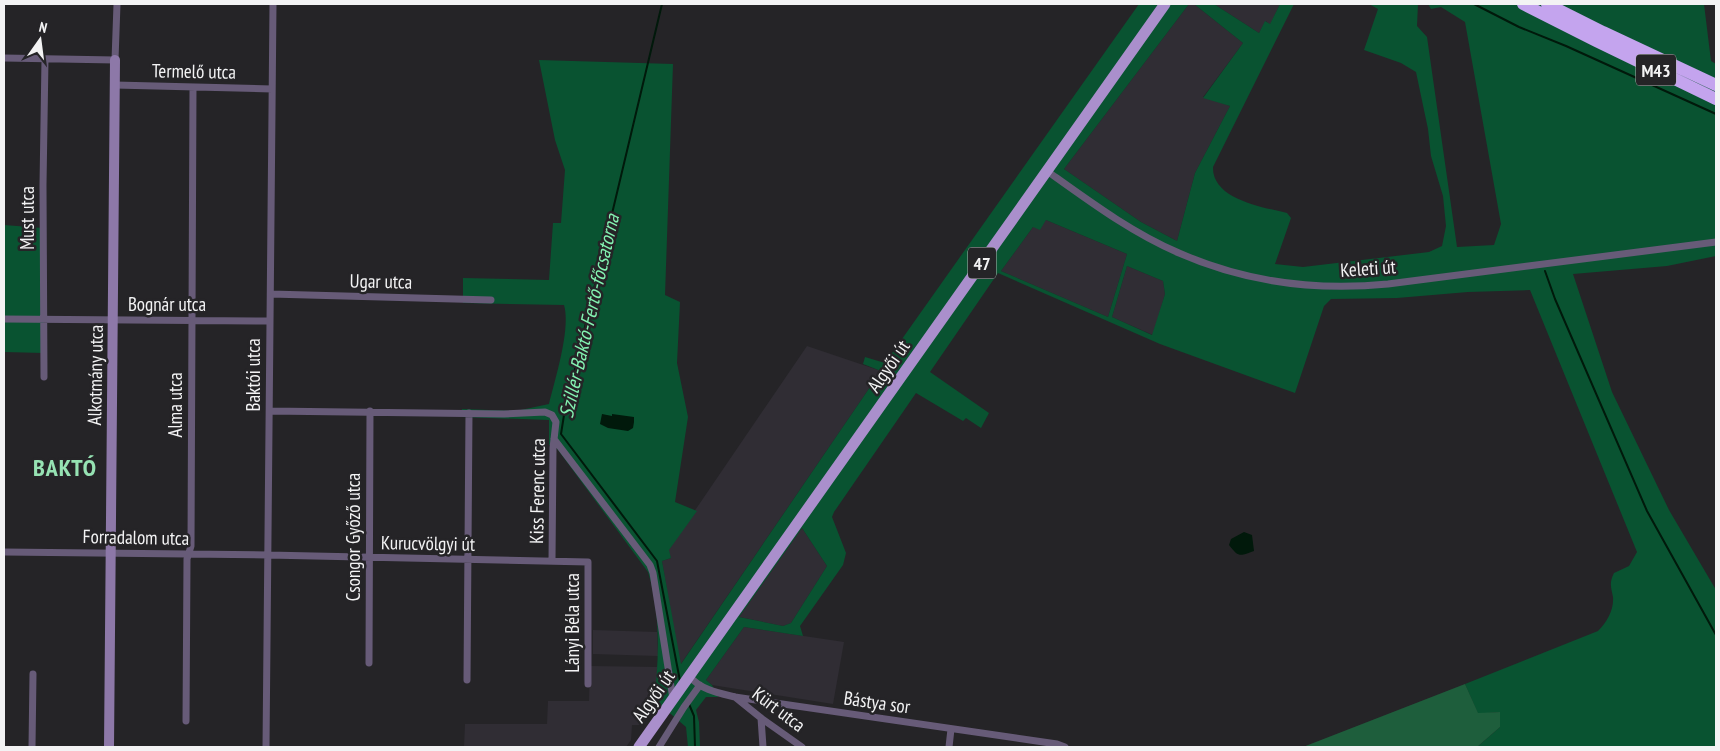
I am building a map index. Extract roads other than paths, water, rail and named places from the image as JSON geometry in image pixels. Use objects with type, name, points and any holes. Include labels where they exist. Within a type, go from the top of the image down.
[{"type":"highway","name":"M43","points":[[1523,4],[1716,99]]},
{"type":"highway","name":"M43","points":[[1547,4],[1716,85]]},
{"type":"highway","points":[[1559,4],[1603,32]]},
{"type":"main road","name":"Algyői út","points":[[638,747],[1165,4]]},
{"type":"street","name":"Alkotmány utca","points":[[109,747],[117,4]]},
{"type":"street","name":"Baktói utca","points":[[266,747],[273,4]]},
{"type":"street","points":[[4,58],[115,60]]},
{"type":"street","name":"Must utca","points":[[44,377],[43,185],[45,59]]},
{"type":"street","name":"Termelő utca","points":[[115,85],[272,89]]},
{"type":"street","name":"Alma utca","points":[[186,721],[187,559],[192,546],[193,87]]},
{"type":"street","name":"Keleti út","points":[[1047,171],[1102,210],[1178,253],[1235,273],[1295,284],[1342,287],[1388,284],[1716,242]]},
{"type":"street","name":"Ugar utca","points":[[271,294],[491,300]]},
{"type":"street","name":"Bognár utca","points":[[4,319],[270,321]]},
{"type":"street","points":[[270,411],[469,413],[467,680]]},
{"type":"street","name":"Csongor Győző utca","points":[[369,663],[370,411]]},
{"type":"street","name":"Kiss Ferenc utca","points":[[469,413],[545,412],[552,415],[556,422],[554,439],[552,561]]},
{"type":"street","points":[[554,439],[650,565],[675,696]]},
{"type":"street","name":"Forradalom utca","points":[[4,552],[268,555]]},
{"type":"street","name":"Kurucvölgyi út","points":[[268,555],[588,562]]},
{"type":"street","name":"Lányi Béla utca","points":[[588,562],[588,684]]},
{"type":"street","points":[[32,747],[33,674]]},
{"type":"street","name":"Bástya sor","points":[[688,677],[700,686],[735,697],[1057,744],[1065,747]]},
{"type":"street","name":"Algyői út","points":[[659,747],[684,707],[700,686]]},
{"type":"street","name":"Kürt utca","points":[[735,697],[802,747]]},
{"type":"street","points":[[760,701],[762,747]]},
{"type":"street","points":[[949,747],[951,729]]},
{"type":"waterway","name":"Szillér-Baktó-Fertő-főcsatorna","points":[[662,4],[561,434],[657,561],[680,681]]},
{"type":"waterway","points":[[1474,4],[1519,27],[1566,46],[1716,114]]},
{"type":"waterway","points":[[1545,271],[1555,299],[1647,511],[1716,635]]},
{"type":"waterway","name":"Szillér-Baktó-Fertő-főcsatorna","points":[[689,704],[694,716],[695,747]]},
{"type":"district","name":"BAKTÓ","points":[[65,467]]}]
